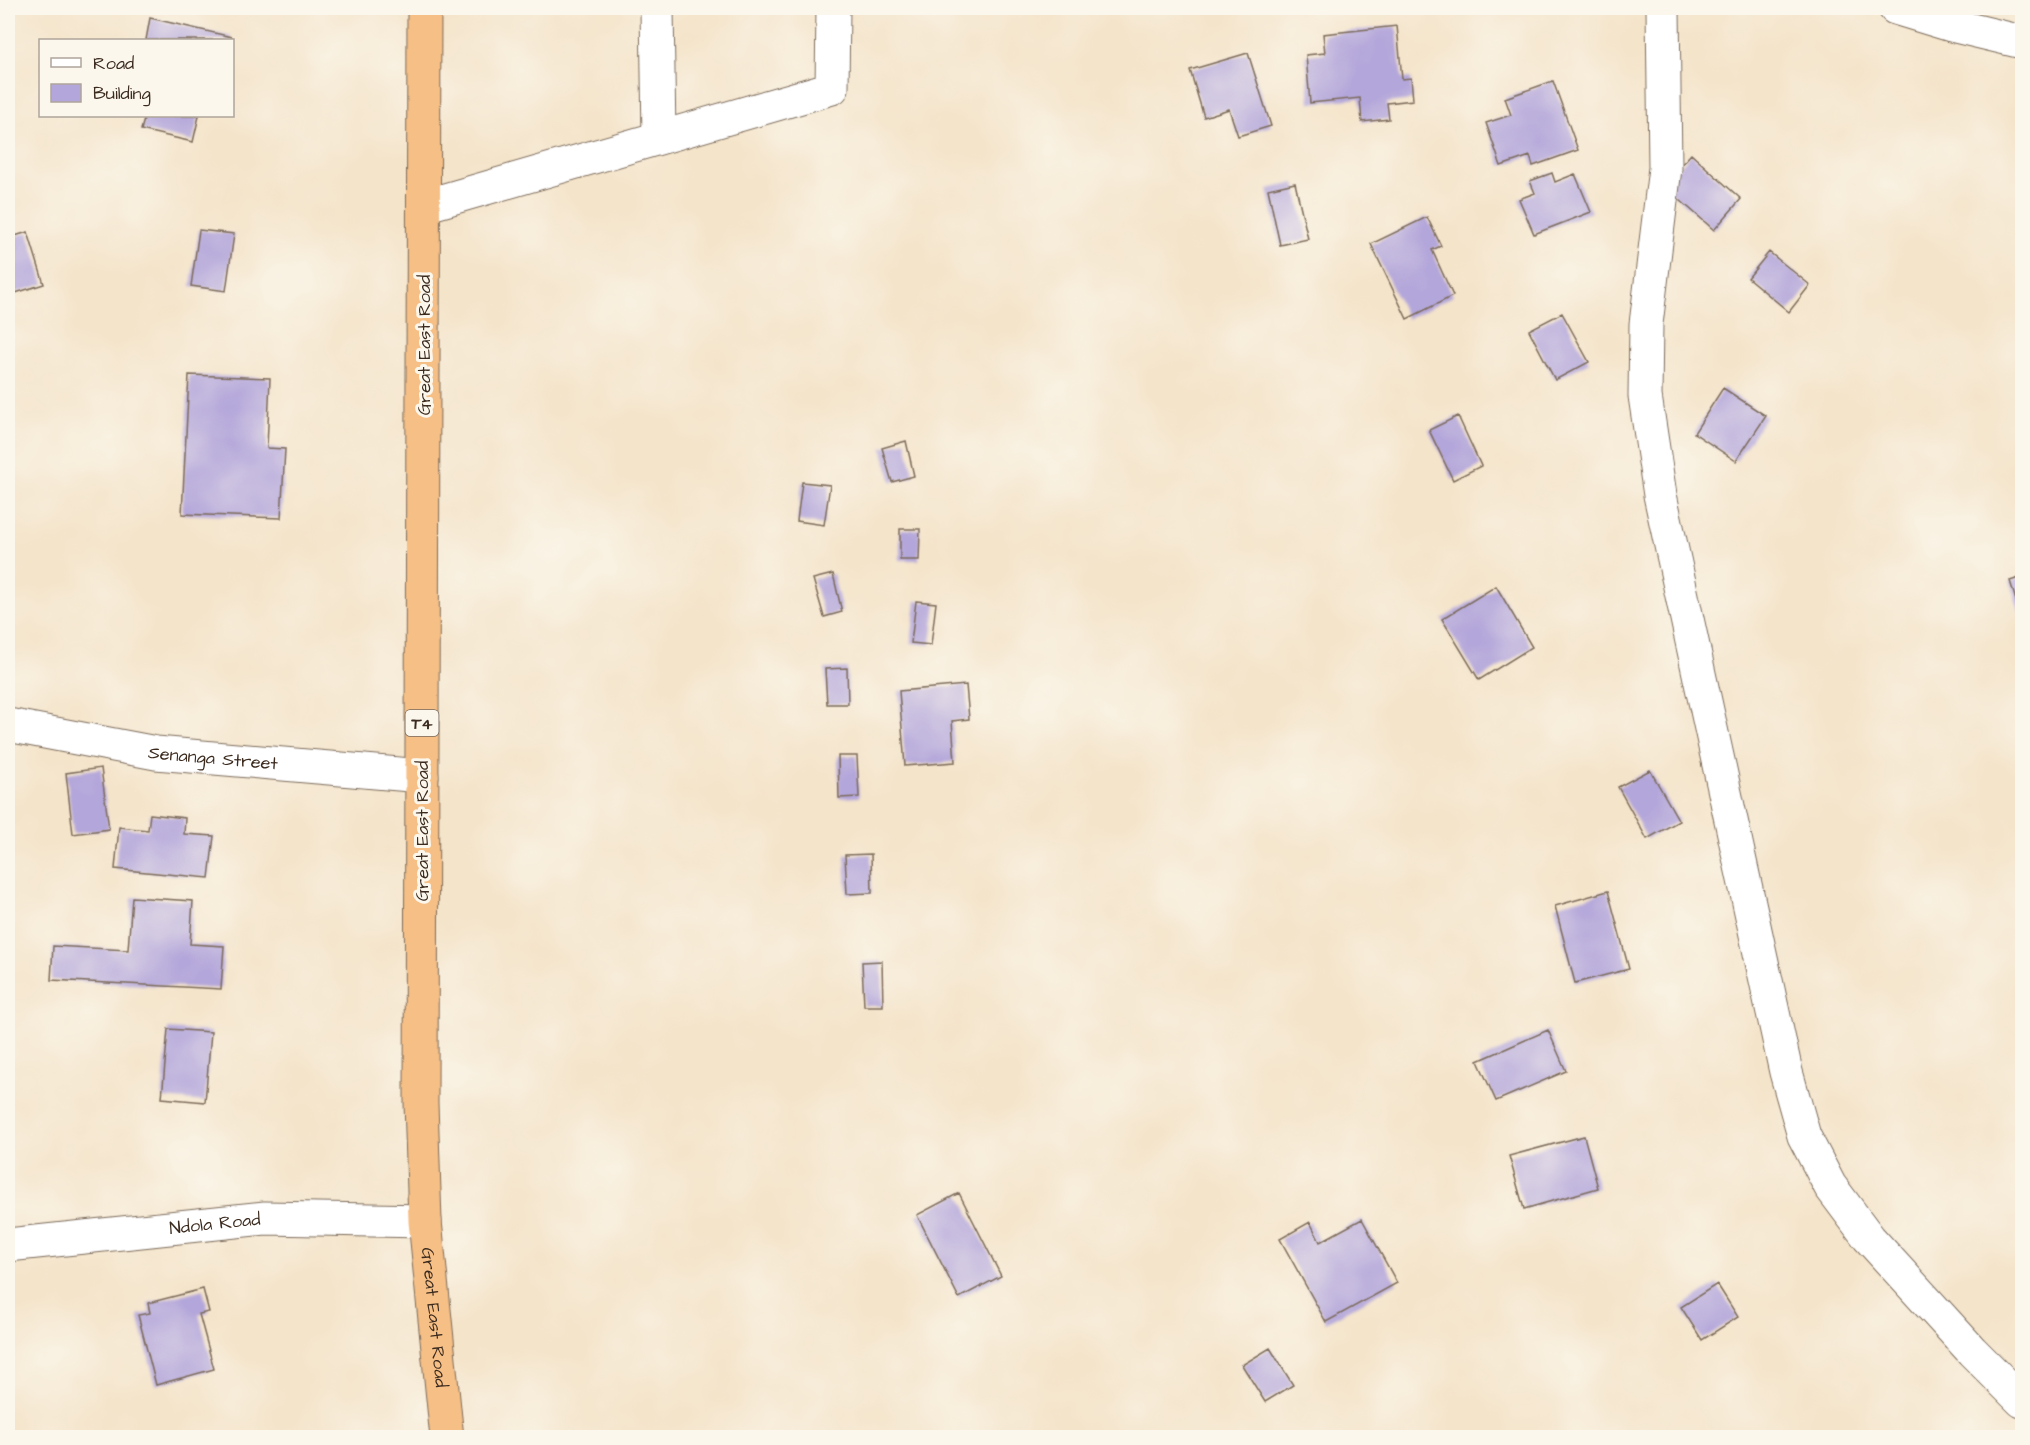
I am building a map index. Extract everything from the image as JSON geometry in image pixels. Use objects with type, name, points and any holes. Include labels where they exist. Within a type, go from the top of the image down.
[{"type":"highway","name":"Great East Road","points":[[424,8],[421,1103],[425,1221],[447,1437]]},
{"type":"street","points":[[657,8],[659,137]]},
{"type":"street","points":[[424,206],[832,88],[833,8]]},
{"type":"street","points":[[1663,8],[1665,168],[1646,324],[1645,396],[1660,495],[1786,1072],[1804,1136],[1830,1186],[1885,1255],[1972,1351],[2022,1401]]},
{"type":"street","points":[[1895,8],[1951,25],[2022,42]]},
{"type":"street","name":"Senanga Street","points":[[8,725],[156,753],[422,776]]},
{"type":"street","name":"Ndola Road","points":[[8,1245],[265,1218],[425,1221]]},
{"type":"building","points":[[150,18],[232,37],[231,39],[146,39]]},
{"type":"building","points":[[1397,26],[1402,79],[1411,78],[1413,100],[1387,103],[1389,119],[1362,122],[1360,98],[1310,103],[1306,55],[1325,53],[1323,34]]},
{"type":"building","points":[[1248,53],[1271,126],[1238,136],[1229,109],[1204,117],[1190,70]]},
{"type":"building","points":[[1553,81],[1578,150],[1533,166],[1530,156],[1501,166],[1486,123],[1511,115],[1505,98]]},
{"type":"building","points":[[145,117],[199,117],[193,142],[141,130]]},
{"type":"building","points":[[1691,154],[1741,199],[1714,230],[1663,185]]},
{"type":"building","points":[[1552,173],[1555,182],[1575,174],[1591,212],[1534,234],[1519,199],[1535,193],[1530,181]]},
{"type":"building","points":[[1295,183],[1308,239],[1280,245],[1268,189]]},
{"type":"building","points":[[1427,217],[1441,246],[1432,250],[1453,296],[1407,319],[1371,244]]},
{"type":"building","points":[[199,230],[234,234],[226,291],[191,286]]},
{"type":"building","points":[[28,232],[44,284],[9,295],[8,238]]},
{"type":"building","points":[[1769,252],[1810,285],[1789,312],[1748,278]]},
{"type":"building","points":[[1562,313],[1589,362],[1555,380],[1529,330]]},
{"type":"building","points":[[189,375],[270,378],[267,448],[285,449],[281,518],[182,514]]},
{"type":"building","points":[[1723,388],[1766,416],[1736,461],[1694,433]]},
{"type":"building","points":[[1458,416],[1481,466],[1453,480],[1429,430]]},
{"type":"building","points":[[906,441],[914,476],[892,482],[882,448]]},
{"type":"building","points":[[8,446],[11,446],[11,500],[8,500]]},
{"type":"building","points":[[802,482],[830,485],[824,525],[797,521]]},
{"type":"building","points":[[900,529],[920,529],[919,560],[900,560]]},
{"type":"building","points":[[833,574],[842,612],[824,617],[813,579]]},
{"type":"building","points":[[2022,577],[2022,620],[2010,581]]},
{"type":"building","points":[[1496,586],[1532,647],[1479,680],[1442,619]]},
{"type":"building","points":[[916,601],[936,603],[931,645],[911,643]]},
{"type":"building","points":[[847,668],[848,704],[827,704],[825,669]]},
{"type":"building","points":[[966,685],[969,719],[952,721],[955,762],[905,766],[899,691]]},
{"type":"building","points":[[838,756],[857,756],[859,797],[839,798]]},
{"type":"building","points":[[101,768],[109,829],[73,834],[66,773]]},
{"type":"building","points":[[1650,770],[1679,821],[1647,839],[1618,787]]},
{"type":"building","points":[[150,814],[185,818],[184,834],[214,836],[209,878],[115,869],[119,827],[148,830]]},
{"type":"building","points":[[871,854],[872,893],[847,894],[845,855]]},
{"type":"building","points":[[1608,891],[1629,969],[1575,983],[1555,906]]},
{"type":"building","points":[[132,897],[193,901],[190,944],[224,946],[221,989],[51,980],[53,946],[128,950]]},
{"type":"building","points":[[882,961],[883,1006],[864,1006],[862,962]]},
{"type":"building","points":[[168,1029],[211,1032],[205,1102],[162,1098]]},
{"type":"building","points":[[1548,1030],[1566,1071],[1496,1101],[1478,1061]]},
{"type":"building","points":[[1584,1136],[1598,1188],[1524,1209],[1509,1156]]},
{"type":"building","points":[[959,1193],[1001,1276],[959,1298],[917,1215]]},
{"type":"building","points":[[1362,1219],[1397,1283],[1326,1322],[1280,1239],[1310,1222],[1320,1242]]},
{"type":"building","points":[[1717,1284],[1738,1317],[1702,1340],[1681,1307]]},
{"type":"building","points":[[203,1289],[209,1312],[199,1314],[214,1369],[156,1385],[138,1315],[150,1313],[148,1303]]},
{"type":"building","points":[[1270,1348],[1293,1385],[1265,1402],[1242,1365]]}]
